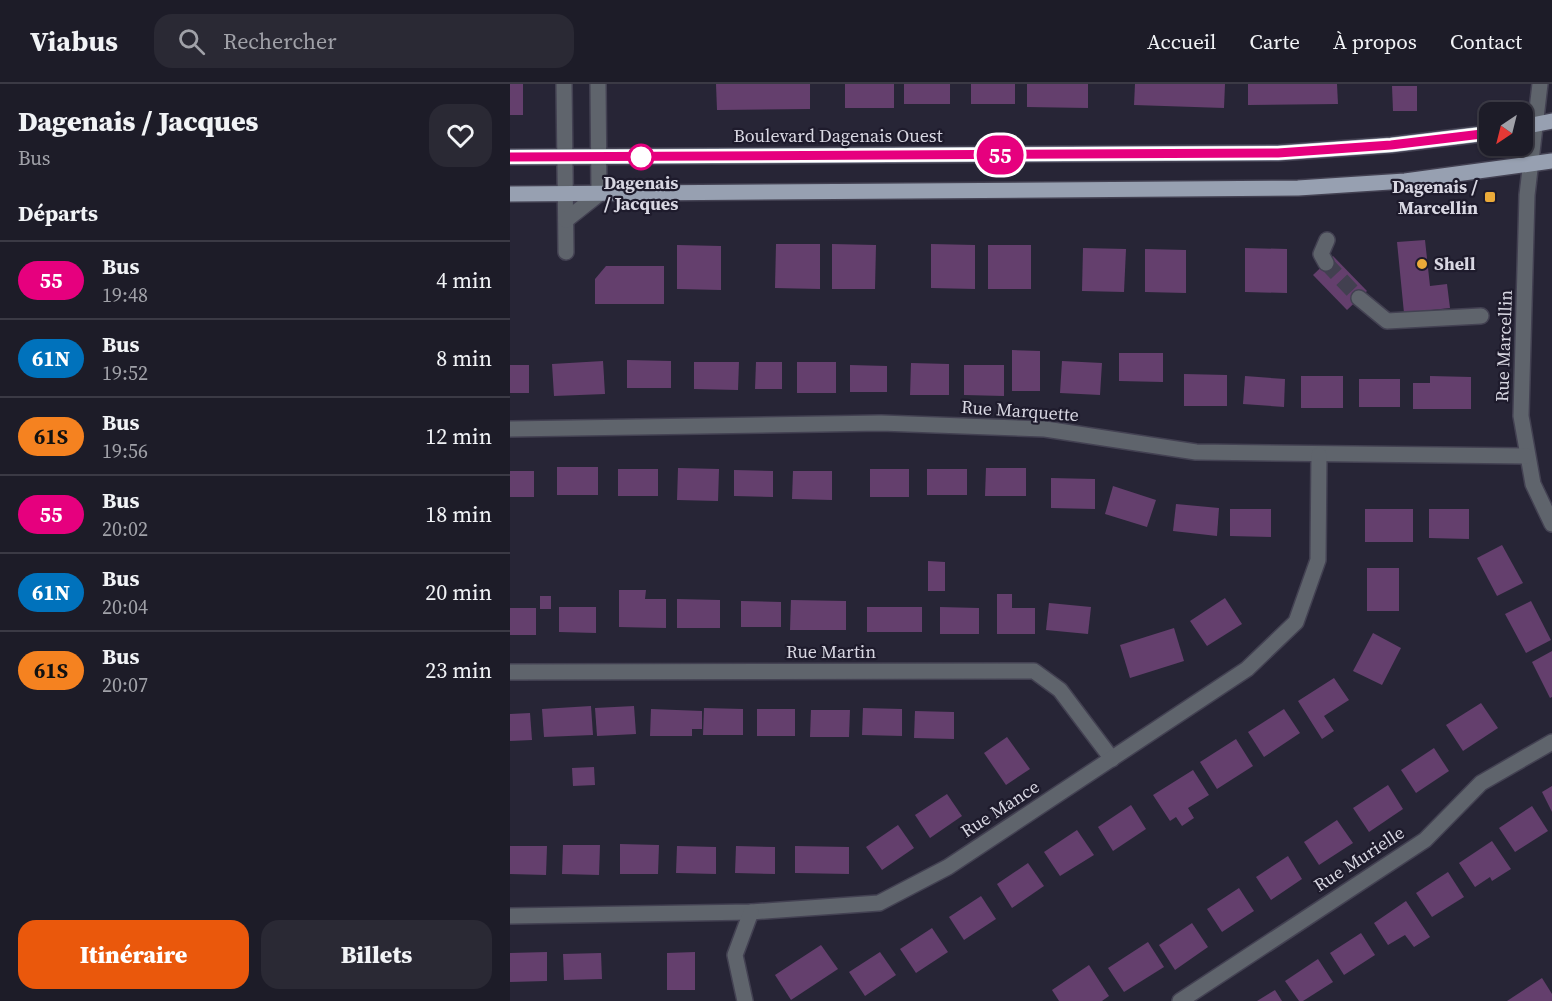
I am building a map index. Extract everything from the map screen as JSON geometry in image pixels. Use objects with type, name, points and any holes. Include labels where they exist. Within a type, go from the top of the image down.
[{"type":"main road","points":[[1533,125],[1552,121]]},
{"type":"main road","name":"Boulevard Dagenais Ouest","points":[[510,158],[1278,153],[1360,148],[1479,134]]},
{"type":"main road","points":[[510,194],[1298,188],[1405,181],[1552,161]]},
{"type":"street","points":[[564,84],[566,252]]},
{"type":"street","points":[[566,220],[599,194],[598,84]]},
{"type":"street","points":[[1533,111],[1540,84]]},
{"type":"street","points":[[1531,156],[1531,165]]},
{"type":"street","name":"Rue Marcellin","points":[[1531,165],[1527,195],[1521,416],[1526,456],[1533,484],[1552,524]]},
{"type":"street","points":[[1326,263],[1320,254],[1327,240]]},
{"type":"street","points":[[1359,298],[1379,317],[1393,322],[1482,316]]},
{"type":"street","name":"Rue Marquette","points":[[510,429],[892,424],[1045,429],[1196,452],[1526,456]]},
{"type":"street","name":"Rue Mance","points":[[510,916],[751,912],[879,903],[948,867],[1247,669],[1296,622],[1318,560],[1319,455]]},
{"type":"street","name":"Rue Martin","points":[[510,672],[1034,671],[1060,690],[1112,759]]},
{"type":"street","name":"Rue Murielle","points":[[1180,1001],[1425,840],[1481,783],[1552,742]]},
{"type":"street","points":[[746,1001],[735,956],[751,912]]},
{"type":"building","points":[[510,84],[523,84],[523,115],[510,115]]},
{"type":"building","points":[[716,84],[810,84],[810,109],[717,110]]},
{"type":"building","points":[[845,84],[894,84],[894,108],[845,108]]},
{"type":"building","points":[[904,84],[950,84],[950,104],[904,104]]},
{"type":"building","points":[[971,84],[1015,84],[1015,104],[971,104]]},
{"type":"building","points":[[1027,84],[1088,84],[1088,108],[1027,107]]},
{"type":"building","points":[[1135,84],[1225,84],[1224,108],[1134,105]]},
{"type":"building","points":[[1248,84],[1337,84],[1338,104],[1248,105]]},
{"type":"building","points":[[1392,86],[1417,86],[1417,111],[1393,111]]},
{"type":"building","points":[[1425,240],[1430,286],[1447,284],[1450,308],[1404,313],[1397,242]]},
{"type":"building","points":[[776,244],[820,244],[820,289],[775,288]]},
{"type":"building","points":[[832,244],[876,245],[875,289],[832,289]]},
{"type":"building","points":[[931,244],[975,245],[975,289],[931,288]]},
{"type":"building","points":[[677,245],[721,246],[721,290],[677,289]]},
{"type":"building","points":[[988,245],[1031,245],[1031,289],[988,289]]},
{"type":"building","points":[[1083,248],[1126,249],[1124,292],[1082,291]]},
{"type":"building","points":[[1245,248],[1287,249],[1287,293],[1245,292]]},
{"type":"building","points":[[1145,249],[1186,250],[1186,293],[1145,292]]},
{"type":"building","points":[[1333,256],[1367,291],[1347,310],[1313,275]]},
{"type":"building","points":[[606,266],[664,266],[664,304],[595,304],[595,279]]},
{"type":"building","points":[[1012,350],[1040,351],[1040,391],[1012,391]]},
{"type":"building","points":[[1119,353],[1163,353],[1163,382],[1119,381]]},
{"type":"building","points":[[627,360],[671,361],[671,388],[627,388]]},
{"type":"building","points":[[603,361],[605,394],[554,396],[552,364]]},
{"type":"building","points":[[1062,361],[1102,363],[1100,395],[1060,393]]},
{"type":"building","points":[[694,362],[739,362],[738,390],[694,389]]},
{"type":"building","points":[[756,362],[782,362],[782,389],[755,389]]},
{"type":"building","points":[[797,362],[836,362],[836,393],[797,393]]},
{"type":"building","points":[[911,363],[949,364],[949,395],[910,395]]},
{"type":"building","points":[[510,365],[529,365],[529,393],[510,393]]},
{"type":"building","points":[[850,365],[887,366],[887,392],[850,392]]},
{"type":"building","points":[[964,365],[1004,365],[1004,396],[964,395]]},
{"type":"building","points":[[1184,374],[1227,375],[1227,406],[1184,406]]},
{"type":"building","points":[[1245,376],[1285,379],[1284,407],[1243,404]]},
{"type":"building","points":[[1301,376],[1343,376],[1343,408],[1301,408]]},
{"type":"building","points":[[1430,376],[1471,377],[1471,409],[1413,409],[1413,383],[1430,383]]},
{"type":"building","points":[[1359,379],[1400,379],[1400,407],[1359,407]]},
{"type":"building","points":[[557,467],[598,467],[598,495],[557,495]]},
{"type":"building","points":[[678,468],[719,469],[718,501],[677,500]]},
{"type":"building","points":[[986,468],[1026,468],[1026,496],[985,496]]},
{"type":"building","points":[[618,469],[658,469],[658,496],[618,496]]},
{"type":"building","points":[[870,469],[909,469],[909,497],[870,497]]},
{"type":"building","points":[[927,469],[967,469],[967,495],[927,495]]},
{"type":"building","points":[[734,470],[773,471],[773,497],[734,496]]},
{"type":"building","points":[[510,471],[534,471],[534,497],[510,497]]},
{"type":"building","points":[[793,471],[832,471],[832,500],[792,499]]},
{"type":"building","points":[[1051,478],[1095,479],[1095,509],[1051,508]]},
{"type":"building","points":[[1113,486],[1156,500],[1147,527],[1105,514]]},
{"type":"building","points":[[1176,504],[1219,508],[1217,536],[1173,531]]},
{"type":"building","points":[[1230,509],[1271,509],[1271,537],[1230,536]]},
{"type":"building","points":[[1365,509],[1413,509],[1413,542],[1365,542]]},
{"type":"building","points":[[1429,509],[1469,509],[1469,539],[1429,538]]},
{"type":"building","points":[[1502,545],[1523,583],[1497,596],[1477,558]]},
{"type":"building","points":[[928,561],[945,562],[945,591],[928,591]]},
{"type":"building","points":[[1367,568],[1399,568],[1399,611],[1367,611]]},
{"type":"building","points":[[619,590],[646,590],[645,599],[666,599],[666,628],[619,627]]},
{"type":"building","points":[[997,594],[1012,594],[1012,608],[1035,608],[1035,634],[997,634]]},
{"type":"building","points":[[540,596],[551,596],[551,609],[540,609]]},
{"type":"building","points":[[1225,598],[1242,624],[1207,646],[1190,621]]},
{"type":"building","points":[[677,599],[720,600],[720,628],[677,628]]},
{"type":"building","points":[[791,600],[846,601],[846,630],[790,630]]},
{"type":"building","points":[[741,601],[781,602],[781,627],[741,627]]},
{"type":"building","points":[[1531,601],[1551,640],[1526,653],[1505,614]]},
{"type":"building","points":[[1049,603],[1091,607],[1088,634],[1046,630]]},
{"type":"building","points":[[559,607],[596,607],[596,633],[559,632]]},
{"type":"building","points":[[867,607],[922,607],[922,632],[867,632]]},
{"type":"building","points":[[940,607],[979,608],[979,634],[940,634]]},
{"type":"building","points":[[510,608],[536,608],[536,635],[510,635]]},
{"type":"building","points":[[1174,628],[1184,661],[1130,678],[1120,645]]},
{"type":"building","points":[[1373,633],[1401,648],[1382,685],[1353,671]]},
{"type":"building","points":[[1552,651],[1552,697],[1550,698],[1532,662]]},
{"type":"building","points":[[1334,678],[1349,700],[1324,716],[1334,731],[1322,739],[1298,701]]},
{"type":"building","points":[[1481,703],[1498,728],[1463,751],[1446,725]]},
{"type":"building","points":[[591,706],[593,735],[544,737],[542,709]]},
{"type":"building","points":[[634,706],[636,734],[597,736],[595,708]]},
{"type":"building","points":[[704,708],[743,709],[743,735],[703,735]]},
{"type":"building","points":[[863,708],[902,709],[902,736],[862,735]]},
{"type":"building","points":[[651,709],[702,711],[702,729],[692,729],[692,736],[650,736]]},
{"type":"building","points":[[757,709],[795,709],[795,736],[757,736]]},
{"type":"building","points":[[1284,709],[1300,733],[1264,757],[1248,732]]},
{"type":"building","points":[[811,710],[850,710],[849,737],[810,737]]},
{"type":"building","points":[[915,711],[954,712],[954,739],[914,738]]},
{"type":"building","points":[[530,713],[532,740],[510,741],[510,714]]},
{"type":"building","points":[[1007,737],[1030,769],[1006,785],[984,753]]},
{"type":"building","points":[[1236,739],[1253,766],[1217,789],[1200,762]]},
{"type":"building","points":[[1434,748],[1449,771],[1416,793],[1401,770]]},
{"type":"building","points":[[594,767],[595,785],[573,786],[572,768]]},
{"type":"building","points":[[1193,770],[1209,795],[1188,808],[1194,818],[1182,826],[1176,817],[1170,821],[1153,795]]},
{"type":"building","points":[[1388,785],[1403,809],[1369,832],[1353,808]]},
{"type":"building","points":[[1552,786],[1552,812],[1542,792]]},
{"type":"building","points":[[947,794],[962,816],[930,838],[915,815]]},
{"type":"building","points":[[1131,805],[1146,829],[1113,851],[1098,827]]},
{"type":"building","points":[[1532,806],[1548,831],[1515,852],[1499,828]]},
{"type":"building","points":[[1337,820],[1353,843],[1319,865],[1304,842]]},
{"type":"building","points":[[898,825],[914,848],[882,870],[866,847]]},
{"type":"building","points":[[1077,830],[1094,855],[1060,876],[1044,852]]},
{"type":"building","points":[[1492,841],[1511,869],[1492,881],[1490,877],[1475,887],[1459,863]]},
{"type":"building","points":[[620,844],[659,845],[658,874],[620,874]]},
{"type":"building","points":[[563,845],[600,845],[599,875],[562,874]]},
{"type":"building","points":[[510,846],[547,846],[546,875],[510,874]]},
{"type":"building","points":[[677,846],[716,847],[716,874],[676,873]]},
{"type":"building","points":[[736,846],[775,847],[775,874],[735,873]]},
{"type":"building","points":[[795,846],[849,847],[849,874],[795,873]]},
{"type":"building","points":[[1288,856],[1302,879],[1271,900],[1256,877]]},
{"type":"building","points":[[1028,863],[1044,886],[1012,908],[997,884]]},
{"type":"building","points":[[1448,872],[1464,897],[1432,917],[1416,893]]},
{"type":"building","points":[[1239,888],[1254,911],[1222,932],[1207,909]]},
{"type":"building","points":[[981,896],[996,919],[964,940],[949,917]]},
{"type":"building","points":[[1406,901],[1430,937],[1414,947],[1405,935],[1388,945],[1374,923]]},
{"type":"building","points":[[1192,923],[1208,947],[1175,970],[1159,945]]},
{"type":"building","points":[[932,928],[948,952],[916,973],[900,949]]},
{"type":"building","points":[[1361,933],[1375,955],[1344,975],[1330,953]]},
{"type":"building","points":[[1148,942],[1164,967],[1124,992],[1108,968]]},
{"type":"building","points":[[821,945],[838,969],[791,1000],[775,975]]},
{"type":"building","points":[[547,952],[547,981],[510,982],[510,953]]},
{"type":"building","points":[[695,952],[695,990],[667,990],[667,953]]},
{"type":"building","points":[[880,952],[896,975],[865,996],[849,972]]},
{"type":"building","points":[[601,953],[602,979],[564,980],[563,954]]},
{"type":"building","points":[[1318,959],[1333,982],[1303,1001],[1299,1001],[1285,981]]},
{"type":"building","points":[[1089,965],[1109,996],[1102,1001],[1059,1001],[1052,990]]},
{"type":"building","points":[[1542,978],[1552,994],[1552,1001],[1507,1001]]},
{"type":"building","points":[[1275,990],[1282,1001],[1257,1001]]},
{"type":"tunnel","points":[[1326,263],[1359,298]]},
{"type":"bus line","name":"55","points":[[510,157],[1278,153],[1391,145],[1479,134]]},
{"type":"place","name":"Dagenais / Jacques","points":[[641,157]]},
{"type":"place","name":"Dagenais / Marcellin","points":[[1490,197]]},
{"type":"place","name":"Shell","points":[[1422,264]]}]
